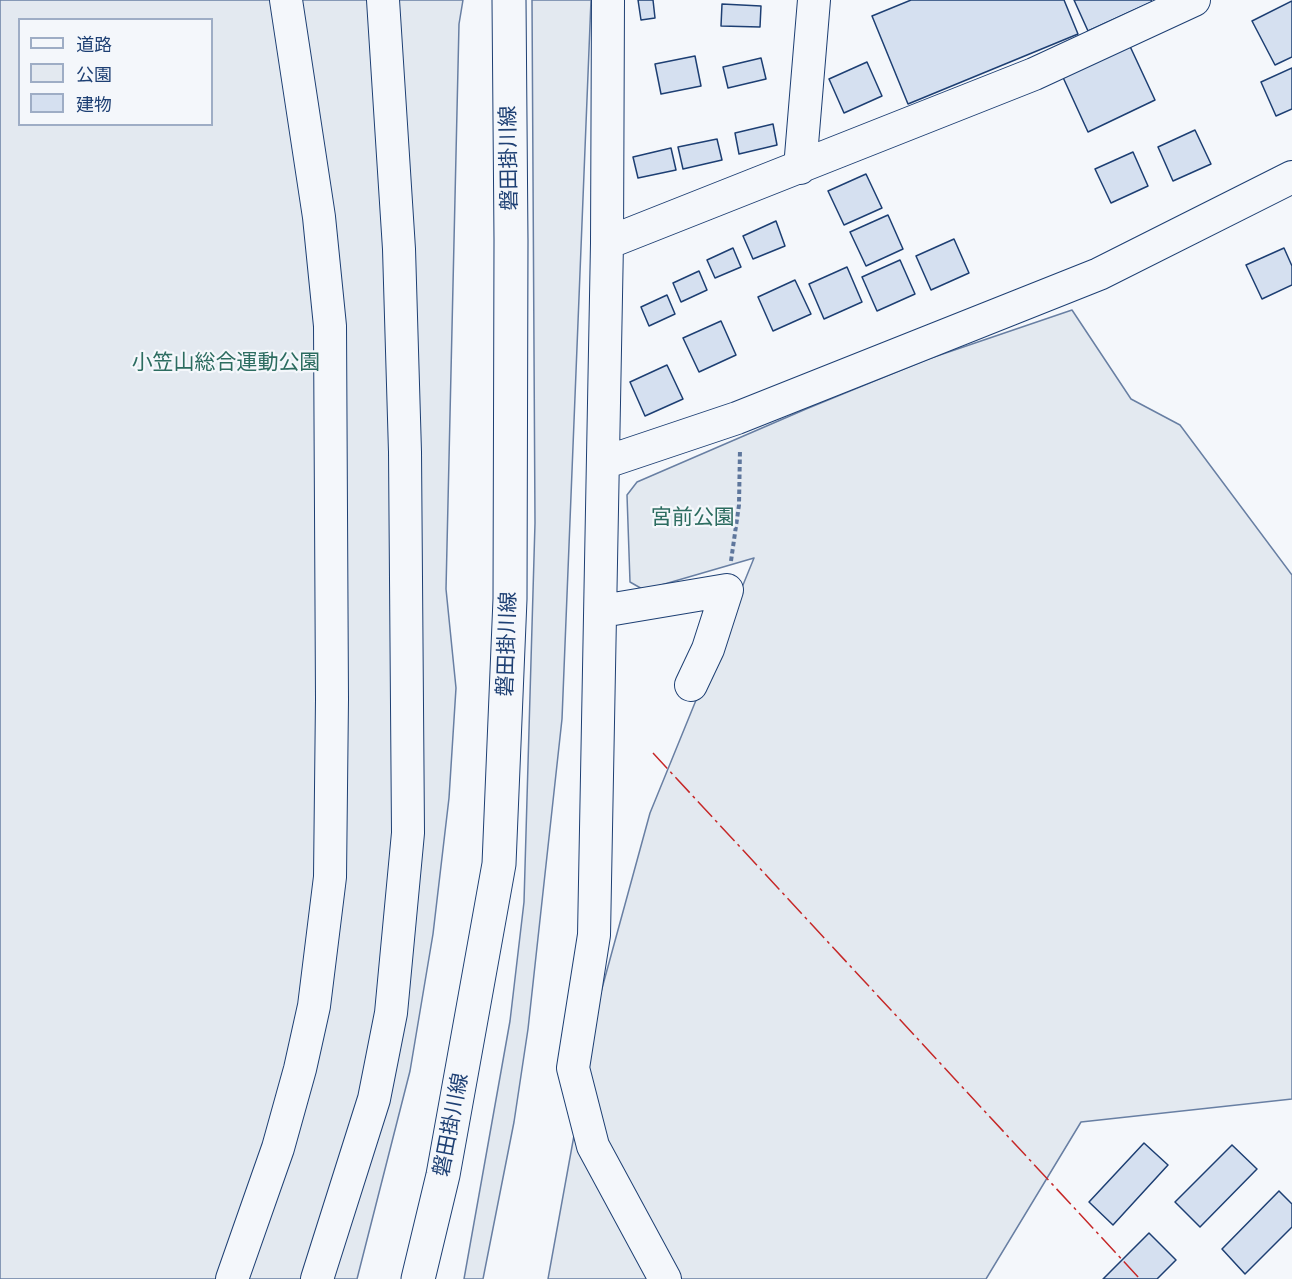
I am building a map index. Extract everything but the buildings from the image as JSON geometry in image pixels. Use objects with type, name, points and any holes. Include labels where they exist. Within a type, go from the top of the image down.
[{"type":"main road","name":"磐田掛川線","points":[[418,1279],[443,1175],[500,864],[510,599],[512,240],[509,0]]},
{"type":"street","points":[[232,1279],[278,1148],[300,1069],[315,995],[330,877],[332,699],[330,326],[319,218],[286,0]]},
{"type":"street","points":[[317,1279],[375,1099],[391,1013],[408,833],[405,475],[399,249],[383,0]]},
{"type":"street","points":[[608,0],[602,611],[594,935],[573,1068],[593,1146],[665,1279]]},
{"type":"street","points":[[800,168],[814,0]]},
{"type":"street","points":[[607,243],[1034,74],[1194,0]]},
{"type":"street","points":[[603,463],[737,418],[1100,274],[1292,177]]},
{"type":"street","points":[[602,611],[727,590],[708,649],[691,685]]},
{"type":"path","points":[[727,590],[739,505],[740,448],[737,418]]},
{"type":"green space","name":"小笠山総合運動公園","points":[[0,0],[463,0],[459,24],[446,589],[456,688],[449,798],[433,934],[410,1071],[357,1279],[0,1279]]},
{"type":"green space","points":[[532,0],[591,0],[562,719],[528,1029],[514,1122],[483,1279],[464,1279],[510,1021],[524,902],[535,523]]},
{"type":"green space","name":"宮前公園","points":[[1072,310],[1131,399],[1180,425],[1292,575],[1292,1099],[1081,1122],[986,1279],[548,1279],[598,1003],[650,813],[754,558],[644,590],[630,582],[627,495],[637,482],[806,409],[928,359]]},
{"type":"power","points":[[653,753],[1140,1279]]}]
